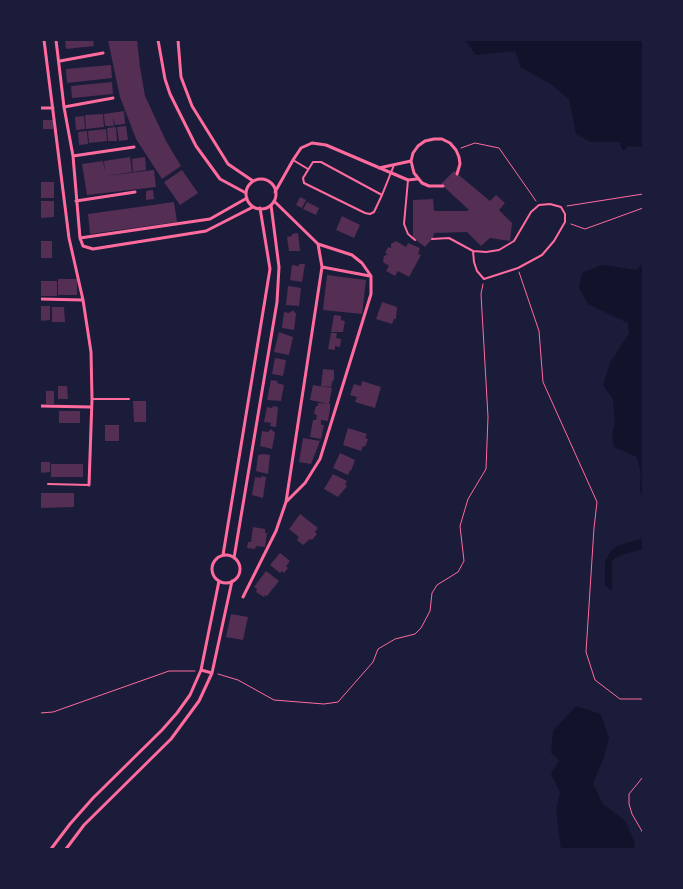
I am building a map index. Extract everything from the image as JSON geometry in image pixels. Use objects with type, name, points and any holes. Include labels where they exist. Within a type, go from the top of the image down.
[{"type":"street","points":[[44,40],[69,238],[83,300],[91,352],[92,399],[89,485]]},
{"type":"street","points":[[56,40],[64,107],[73,156],[80,238],[83,246],[93,249],[206,231],[253,207],[260,208],[271,205],[293,160],[302,148],[312,143],[326,145],[390,174],[408,180],[417,178]]},
{"type":"street","points":[[158,40],[165,79],[170,94],[196,146],[220,179],[246,194]]},
{"type":"street","points":[[178,40],[181,77],[192,106],[228,164],[253,181]]},
{"type":"street","points":[[60,61],[104,53]]},
{"type":"street","points":[[40,63],[47,63]]},
{"type":"street","points":[[64,107],[114,98]]},
{"type":"street","points":[[40,108],[53,108]]},
{"type":"street","points":[[443,186],[429,186],[417,178],[411,161],[413,153],[418,146],[434,138],[450,143],[456,150],[460,164],[457,174]]},
{"type":"street","points":[[73,156],[134,147]]},
{"type":"street","points":[[378,168],[411,161]]},
{"type":"street","points":[[253,207],[246,194],[248,186],[253,181],[267,181],[274,187],[276,192]]},
{"type":"street","points":[[76,201],[135,192]]},
{"type":"street","points":[[80,238],[210,219],[247,198]]},
{"type":"street","points":[[274,201],[318,244],[352,255],[362,263],[370,276],[371,294],[320,459],[304,482],[286,502]]},
{"type":"street","points":[[234,558],[277,302],[279,267],[271,205]]},
{"type":"street","points":[[223,555],[270,268],[260,208]]},
{"type":"street","points":[[243,597],[276,531],[286,502],[322,267],[318,244]]},
{"type":"street","points":[[322,267],[370,276]]},
{"type":"street","points":[[40,299],[83,300]]},
{"type":"street","points":[[40,406],[91,408]]},
{"type":"street","points":[[223,555],[234,558],[238,562],[240,570],[232,581],[219,581],[213,575],[212,566],[216,559],[223,555]]},
{"type":"street","points":[[51,849],[93,798],[177,713],[190,695],[200,670],[219,581]]},
{"type":"street","points":[[66,849],[84,825],[171,738],[199,701],[212,673],[232,581]]},
{"type":"street","points":[[200,670],[212,673]]},
{"type":"lane","points":[[293,160],[308,169]]},
{"type":"lane","points":[[382,195],[320,162],[313,162],[303,178],[304,184],[365,213],[374,212],[382,195],[394,164]]},
{"type":"lane","points":[[408,180],[404,224],[408,234],[415,240]]},
{"type":"lane","points":[[432,239],[449,238],[474,251],[499,250],[514,240],[530,212],[539,205],[550,204],[561,207],[565,214],[565,222],[542,255],[518,268],[484,278],[477,271],[474,262],[474,251]]},
{"type":"lane","points":[[92,399],[129,399]]},
{"type":"lane","points":[[48,484],[89,485]]},
{"type":"path","points":[[456,150],[475,143],[499,148],[539,205]]},
{"type":"path","points":[[561,207],[643,194]]},
{"type":"path","points":[[565,222],[585,229],[643,208]]},
{"type":"path","points":[[518,268],[539,331],[543,382],[597,502],[586,652],[595,680],[620,699],[643,699]]},
{"type":"path","points":[[212,673],[238,680],[274,700],[324,704],[338,702],[373,662],[378,649],[395,639],[416,634],[421,628],[430,612],[432,593],[437,585],[458,572],[464,561],[460,526],[468,500],[486,469],[488,417],[481,294],[484,278]]},
{"type":"path","points":[[40,713],[53,712],[169,671],[200,670]]},
{"type":"path","points":[[643,777],[629,794],[629,804],[632,814],[643,832]]},
{"type":"shaded area","points":[[465,40],[643,40],[643,147],[629,146],[623,151],[619,142],[591,142],[576,134],[569,99],[552,85],[521,67],[515,51],[476,55]]},
{"type":"shaded area","points":[[643,263],[643,499],[640,490],[641,473],[637,457],[614,447],[612,435],[615,423],[613,399],[603,385],[610,363],[629,333],[628,323],[588,304],[579,288],[582,273],[602,265],[637,270]]},
{"type":"shaded area","points":[[643,532],[643,549],[621,555],[612,560],[612,591],[605,585],[605,561],[611,551],[617,546],[641,539]]},
{"type":"shaded area","points":[[576,706],[601,714],[609,738],[604,757],[593,784],[603,804],[625,821],[635,843],[633,849],[561,848],[556,810],[560,792],[551,774],[559,760],[551,753],[553,731]]},
{"type":"building","points":[[65,40],[93,40],[94,46],[66,49]]},
{"type":"building","points":[[108,40],[137,40],[145,96],[166,141],[181,166],[162,179],[136,139],[120,97]]},
{"type":"building","points":[[111,65],[112,78],[67,83],[66,69]]},
{"type":"building","points":[[112,82],[113,94],[72,98],[71,86]]},
{"type":"building","points":[[124,111],[125,124],[115,125],[113,116],[114,126],[105,126],[104,114]]},
{"type":"building","points":[[103,114],[104,127],[86,129],[85,115]]},
{"type":"building","points":[[84,116],[85,129],[76,130],[75,117]]},
{"type":"building","points":[[43,120],[53,120],[53,129],[43,129]]},
{"type":"building","points":[[126,126],[128,140],[119,141],[117,127]]},
{"type":"building","points":[[116,127],[117,141],[108,141],[107,128]]},
{"type":"building","points":[[106,129],[107,141],[89,143],[88,131]]},
{"type":"building","points":[[87,131],[88,144],[79,145],[78,132]]},
{"type":"building","points":[[130,157],[132,172],[105,176],[154,170],[156,187],[87,195],[82,164],[103,161],[105,172],[104,161]]},
{"type":"building","points":[[145,157],[146,170],[133,172],[132,159]]},
{"type":"building","points":[[182,170],[198,193],[180,205],[164,182]]},
{"type":"building","points":[[454,171],[490,201],[496,195],[505,203],[499,210],[512,223],[510,241],[490,238],[481,246],[467,232],[434,233],[433,238],[425,247],[413,238],[413,200],[433,199],[434,211],[469,210],[441,184]]},
{"type":"building","points":[[40,182],[54,182],[54,198],[40,198]]},
{"type":"building","points":[[153,190],[154,199],[146,200],[146,191]]},
{"type":"building","points":[[300,197],[306,200],[302,208],[296,205]]},
{"type":"building","points":[[40,201],[54,201],[54,217],[40,218]]},
{"type":"building","points":[[174,202],[177,222],[90,234],[88,214]]},
{"type":"building","points":[[307,202],[319,208],[316,215],[303,209]]},
{"type":"building","points":[[342,216],[360,225],[354,238],[336,230]]},
{"type":"building","points":[[298,233],[300,251],[289,251],[287,237]]},
{"type":"building","points":[[40,241],[52,241],[52,258],[40,258]]},
{"type":"building","points":[[396,241],[406,247],[408,243],[420,248],[418,254],[421,255],[409,277],[398,271],[395,276],[386,271],[389,266],[383,262],[384,256],[388,254],[385,253],[388,247],[391,248],[391,244]]},
{"type":"building","points":[[299,264],[305,264],[302,282],[290,280],[292,265],[299,266]]},
{"type":"building","points":[[327,275],[366,280],[362,314],[323,310]]},
{"type":"building","points":[[58,279],[77,279],[77,295],[58,295]]},
{"type":"building","points":[[40,281],[57,281],[57,296],[40,296]]},
{"type":"building","points":[[288,286],[301,288],[299,306],[286,305]]},
{"type":"building","points":[[382,302],[397,307],[396,319],[394,319],[392,324],[376,319]]},
{"type":"building","points":[[40,306],[50,306],[50,320],[40,321]]},
{"type":"building","points":[[52,307],[64,307],[65,322],[52,322]]},
{"type":"building","points":[[293,310],[296,314],[294,330],[282,328],[284,312],[289,313]]},
{"type":"building","points":[[334,315],[341,316],[341,320],[345,321],[343,332],[331,332]]},
{"type":"building","points":[[279,332],[293,337],[289,355],[274,352]]},
{"type":"building","points":[[331,333],[337,333],[336,338],[341,339],[340,347],[335,346],[335,350],[328,349]]},
{"type":"building","points":[[275,358],[286,360],[283,376],[272,374]]},
{"type":"building","points":[[323,369],[334,370],[334,380],[331,387],[321,386]]},
{"type":"building","points":[[271,380],[278,381],[277,383],[284,385],[281,401],[267,400]]},
{"type":"building","points":[[362,381],[381,387],[375,408],[355,402],[357,397],[350,395],[354,384],[361,386]]},
{"type":"building","points":[[313,385],[332,388],[329,404],[310,400]]},
{"type":"building","points":[[58,386],[67,386],[68,399],[58,399]]},
{"type":"building","points":[[46,391],[54,391],[54,404],[46,404]]},
{"type":"building","points":[[133,401],[146,401],[146,422],[134,422]]},
{"type":"building","points":[[318,403],[330,404],[328,421],[321,420],[321,425],[324,425],[321,439],[310,437],[313,420],[316,420],[317,415],[314,414]]},
{"type":"building","points":[[273,406],[278,407],[276,427],[270,426],[271,423],[264,422],[267,407],[272,408]]},
{"type":"building","points":[[59,411],[80,411],[80,423],[59,423]]},
{"type":"building","points":[[105,425],[119,425],[119,441],[105,441]]},
{"type":"building","points":[[348,428],[367,434],[365,438],[368,439],[361,451],[343,445]]},
{"type":"building","points":[[271,429],[275,433],[272,449],[260,446],[262,431],[268,432]]},
{"type":"building","points":[[303,438],[320,441],[311,464],[299,462]]},
{"type":"building","points":[[340,453],[355,460],[348,475],[333,468]]},
{"type":"building","points":[[258,455],[270,455],[268,474],[256,471]]},
{"type":"building","points":[[40,462],[50,462],[50,472],[40,473]]},
{"type":"building","points":[[51,464],[83,464],[83,477],[51,477]]},
{"type":"building","points":[[333,474],[347,481],[345,485],[347,486],[338,497],[324,489]]},
{"type":"building","points":[[261,476],[266,477],[263,498],[252,495],[255,477],[261,478]]},
{"type":"building","points":[[40,493],[74,493],[74,507],[40,508]]},
{"type":"building","points":[[300,514],[318,528],[315,532],[317,534],[312,540],[310,539],[303,545],[297,540],[299,537],[289,529]]},
{"type":"building","points":[[253,527],[265,529],[265,533],[267,533],[265,547],[247,548],[248,542],[251,542]]},
{"type":"building","points":[[280,553],[290,561],[284,573],[282,571],[280,573],[270,565]]},
{"type":"building","points":[[266,571],[279,581],[267,596],[265,595],[264,597],[256,592],[257,589],[254,587]]},
{"type":"building","points":[[231,614],[248,617],[243,640],[226,637]]}]
